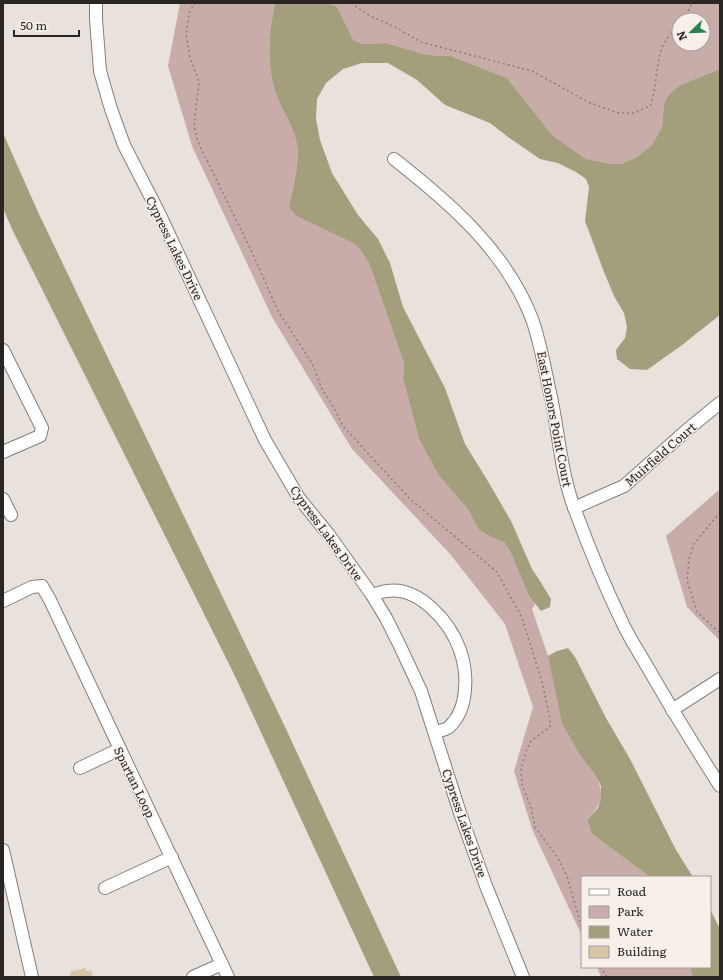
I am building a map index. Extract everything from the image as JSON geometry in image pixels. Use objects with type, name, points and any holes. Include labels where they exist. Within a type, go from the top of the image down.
[{"type":"street","name":"Cypress Lakes Drive","points":[[96,3],[100,71],[111,109],[124,145],[163,220],[265,440],[299,498],[329,535],[372,595],[386,618],[421,692],[460,813],[486,886],[523,977]]},
{"type":"street","name":"East Honors Point Court","points":[[394,159],[436,192],[471,226],[496,256],[521,295],[532,320],[541,351],[552,402],[563,471],[574,508],[623,625],[672,710],[720,786]]},
{"type":"street","points":[[3,350],[42,428],[40,436],[3,452]]},
{"type":"street","name":"Muirfield Court","points":[[574,508],[624,486],[686,430],[720,403]]},
{"type":"street","points":[[3,499],[11,515]]},
{"type":"street","name":"Spartan Loop","points":[[3,601],[32,587],[42,586],[50,600],[228,977]]},
{"type":"street","points":[[372,595],[387,590],[403,592],[418,597],[436,611],[450,629],[460,649],[464,668],[464,696],[458,716],[448,728],[435,732]]},
{"type":"street","points":[[672,710],[720,679]]},
{"type":"street","points":[[80,768],[120,749]]},
{"type":"street","points":[[3,850],[32,977]]},
{"type":"street","points":[[105,888],[172,857]]},
{"type":"street","points":[[193,977],[222,964]]},
{"type":"path","points":[[196,3],[190,10],[186,34],[190,57],[199,82],[194,126],[198,142],[252,252],[278,311],[312,363],[322,389],[343,426],[409,498],[497,572],[522,618],[542,682],[550,718],[550,727],[531,741],[527,749],[521,768],[522,785],[531,807],[535,827],[558,858],[567,876],[581,925]]},
{"type":"path","points":[[351,3],[370,16],[395,26],[421,42],[532,72],[590,103],[619,113],[634,113],[650,106],[654,96],[661,50],[671,34]]},
{"type":"path","points":[[720,512],[694,544],[689,559],[687,580],[698,612],[720,633]]},
{"type":"path","points":[[601,968],[607,977]]},
{"type":"green space","points":[[180,3],[275,3],[269,47],[270,69],[275,91],[290,124],[298,153],[297,168],[289,208],[296,216],[353,243],[359,248],[369,263],[404,363],[403,378],[419,439],[439,476],[468,509],[478,529],[505,543],[510,551],[529,596],[535,604],[532,609],[548,656],[554,680],[600,787],[601,798],[597,808],[587,820],[592,834],[649,876],[581,876],[581,934],[532,829],[514,771],[533,707],[505,624],[450,554],[352,449],[272,317],[192,146],[168,66]]},
{"type":"green space","points":[[329,3],[720,3],[720,69],[680,85],[664,104],[662,127],[652,145],[638,156],[622,164],[611,164],[586,159],[552,135],[507,78],[451,56],[427,55],[386,43],[362,44],[352,40],[337,7]]},
{"type":"green space","points":[[720,489],[720,641],[687,607],[666,536]]},
{"type":"green space","points":[[597,968],[690,968],[693,977],[601,977]]},
{"type":"water","points":[[275,3],[329,3],[337,7],[353,40],[362,44],[386,43],[427,55],[451,56],[507,78],[552,135],[586,159],[611,164],[622,164],[638,156],[652,145],[662,127],[664,104],[669,95],[680,85],[720,69],[720,315],[647,370],[630,369],[617,359],[616,350],[625,338],[627,327],[624,313],[614,296],[585,221],[589,187],[586,179],[558,163],[540,159],[490,123],[445,105],[417,80],[388,63],[362,63],[343,69],[326,83],[317,99],[316,119],[320,140],[332,173],[358,215],[378,239],[390,263],[403,307],[445,388],[465,444],[511,521],[532,569],[551,599],[550,607],[541,611],[529,596],[510,551],[505,543],[478,529],[468,509],[439,476],[419,439],[403,378],[404,363],[369,263],[359,248],[353,243],[296,216],[289,208],[297,169],[298,153],[290,124],[275,91],[270,69],[269,47]]},
{"type":"water","points":[[3,133],[38,212],[286,729],[401,977],[374,977],[234,674],[12,229],[3,208]]},
{"type":"water","points":[[568,648],[575,657],[606,718],[630,759],[676,850],[692,876],[649,876],[592,834],[587,820],[598,808],[601,798],[601,786],[594,773],[580,755],[562,723],[548,656],[557,651]]},
{"type":"water","points":[[711,911],[720,929],[720,977],[693,977],[690,968],[711,968]]},
{"type":"building","points":[[85,968],[86,971],[91,970],[93,977],[71,977],[70,972]]}]
